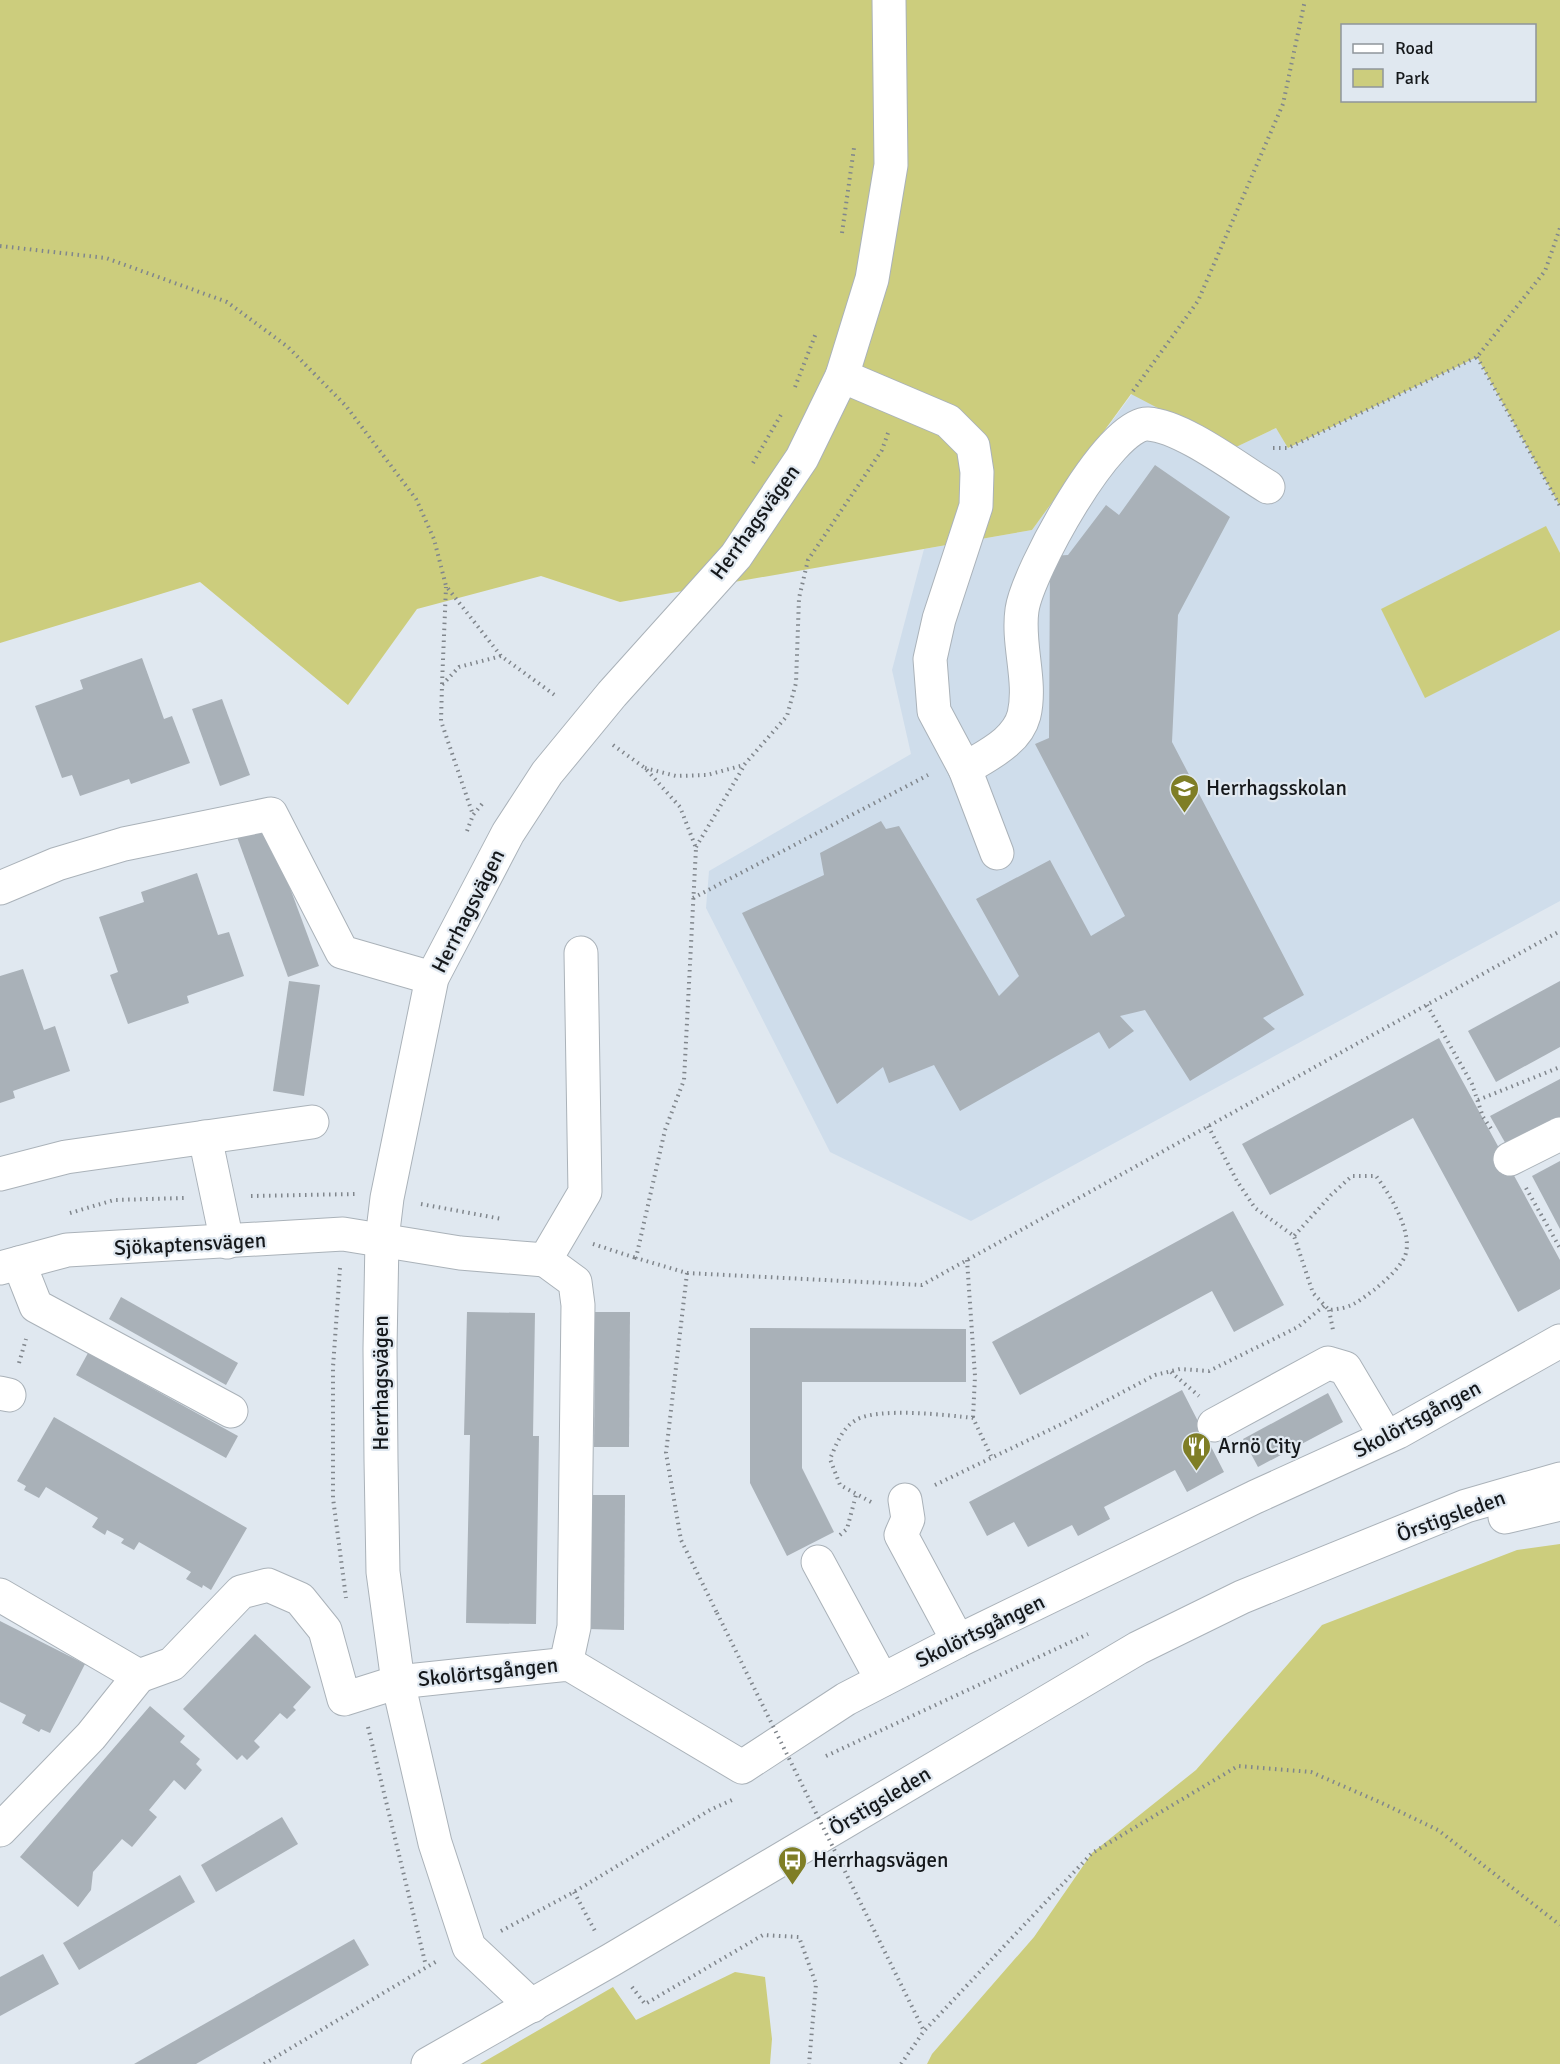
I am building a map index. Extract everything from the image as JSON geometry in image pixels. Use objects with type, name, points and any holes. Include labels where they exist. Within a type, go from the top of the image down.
[{"type":"street","name":"Herrhagsvägen","points":[[532,2006],[469,1947],[435,1843],[398,1682],[384,1572],[380,1349],[382,1239],[387,1197],[432,978],[508,833],[547,773],[612,694],[736,556],[802,458],[842,376],[872,279],[891,165],[889,0]]},
{"type":"street","points":[[842,376],[948,421],[973,446],[977,472],[976,506],[939,619],[930,659],[934,711],[962,764],[997,854]]},
{"type":"street","points":[[962,764],[1010,740],[1024,715],[1022,610],[1034,572],[1085,481],[1128,429],[1147,423],[1176,430],[1268,487]]},
{"type":"street","points":[[0,888],[57,864],[124,844],[271,814],[342,952],[432,978]]},
{"type":"street","points":[[566,1664],[574,1627],[578,1305],[575,1282],[545,1260],[585,1192],[581,953]]},
{"type":"street","points":[[0,1174],[66,1157],[312,1122]]},
{"type":"street","points":[[1510,1159],[1560,1134]]},
{"type":"street","points":[[205,1137],[227,1242]]},
{"type":"street","name":"Sjökaptensvägen","points":[[9,1265],[67,1250],[343,1234],[460,1253],[545,1260]]},
{"type":"street","points":[[9,1265],[36,1306],[231,1411]]},
{"type":"street","name":"Skolörtsgången","points":[[139,1676],[172,1664],[241,1592],[268,1584],[300,1599],[325,1630],[344,1699],[398,1682],[566,1664],[742,1767],[846,1699],[882,1680],[1255,1497],[1386,1437],[1560,1341]]},
{"type":"street","points":[[1214,1425],[1328,1363],[1345,1368],[1386,1437]]},
{"type":"street","name":"Örstigsleden","points":[[428,2064],[611,1960],[1138,1648],[1242,1598],[1466,1506],[1560,1479]]},
{"type":"street","points":[[905,1500],[908,1519],[901,1535],[958,1641]]},
{"type":"street","name":"Örstigsleden","points":[[1343,1557],[1560,1504]]},
{"type":"street","points":[[818,1562],[882,1680]]},
{"type":"street","points":[[0,1595],[139,1676],[91,1736],[0,1830]]},
{"type":"path","points":[[1142,399],[1131,393],[1198,301],[1283,104],[1305,0]]},
{"type":"path","points":[[840,243],[855,143]]},
{"type":"path","points":[[1267,448],[1288,448],[1477,357],[1545,271],[1560,228]]},
{"type":"path","points":[[0,246],[106,258],[227,302],[279,340],[346,406],[416,499],[434,539],[447,586],[441,720],[473,815],[488,797]]},
{"type":"path","points":[[791,398],[816,332]]},
{"type":"path","points":[[1477,357],[1560,506]]},
{"type":"path","points":[[898,400],[882,450],[808,560],[799,598],[796,683],[787,716],[744,765],[696,848],[684,1080],[664,1130],[636,1258],[687,1273],[922,1285],[1560,931]]},
{"type":"path","points":[[750,470],[785,408]]},
{"type":"path","points":[[447,586],[501,656],[556,696]]},
{"type":"path","points":[[442,685],[459,667],[501,656]]},
{"type":"path","points":[[605,739],[645,768],[680,807],[696,848]]},
{"type":"path","points":[[692,898],[962,764]]},
{"type":"path","points":[[645,768],[676,776],[707,775],[744,765]]},
{"type":"path","points":[[1478,1100],[1560,1067]]},
{"type":"path","points":[[1208,1126],[1237,1181],[1255,1208],[1294,1236],[1313,1293],[1329,1310],[1350,1309],[1383,1282],[1405,1256],[1406,1235],[1391,1196],[1376,1176],[1352,1176],[1331,1195],[1294,1236]]},
{"type":"path","points":[[967,1260],[975,1376],[973,1418],[991,1456]]},
{"type":"path","points":[[687,1273],[666,1453],[681,1540],[924,2031]]},
{"type":"path","points":[[973,1418],[935,1414],[885,1414],[856,1419],[840,1435],[830,1459],[840,1485],[868,1502],[905,1500],[991,1456],[1066,1422],[1155,1375],[1179,1369],[1209,1371],[1298,1327],[1324,1306]]},
{"type":"path","points":[[818,1562],[820,1551],[847,1529],[856,1495]]},
{"type":"path","points":[[818,1760],[1096,1631]]},
{"type":"path","points":[[901,2064],[924,2031],[1092,1853],[1238,1766],[1311,1772],[1438,1830],[1560,1925]]},
{"type":"path","points":[[785,1775],[796,1770]]},
{"type":"path","points":[[264,2064],[426,1966],[469,1947],[574,1892],[710,1810],[742,1795]]},
{"type":"path","points":[[574,1892],[611,1960],[645,2004],[763,1935],[799,1937],[816,1984],[809,2064]]},
{"type":"shaded area","name":"Herrhagsskolan","points":[[1477,357],[1560,506],[1560,901],[971,1221],[830,1152],[706,908],[709,871],[911,754],[892,670],[924,549],[1032,530],[1132,394],[1234,448],[1276,428],[1289,448]]},
{"type":"green space","points":[[0,0],[1560,0],[1560,506],[1477,357],[1288,448],[1276,428],[1234,448],[1131,394],[1032,530],[620,602],[541,576],[417,609],[348,705],[200,582],[0,643]]},
{"type":"green space","points":[[1546,526],[1560,553],[1560,630],[1425,698],[1381,609]]},
{"type":"green space","points":[[1560,1544],[1560,2064],[927,2064],[932,2054],[1034,1937],[1092,1853],[1196,1770],[1322,1625],[1517,1550]]},
{"type":"green space","points":[[735,1972],[765,1977],[772,2039],[770,2064],[480,2064],[613,1987],[636,2020]]},
{"type":"building","points":[[1155,465],[1230,517],[1178,615],[1172,742],[1304,995],[1263,1018],[1275,1029],[1190,1081],[1145,1010],[1120,1016],[1134,1031],[1109,1049],[1099,1032],[960,1111],[934,1065],[889,1083],[883,1067],[837,1104],[742,913],[824,875],[820,853],[881,821],[886,829],[899,826],[999,996],[1019,976],[976,899],[1050,860],[1091,936],[1125,916],[1035,744],[1049,738],[1050,556],[1068,555],[1106,505],[1119,515]]},
{"type":"building","points":[[142,658],[164,719],[172,716],[190,763],[131,784],[129,779],[80,796],[72,775],[62,778],[35,706],[83,689],[80,680]]},
{"type":"building","points":[[222,699],[250,775],[220,786],[192,709]]},
{"type":"building","points":[[267,826],[319,966],[288,977],[237,837]]},
{"type":"building","points":[[197,873],[218,935],[229,932],[244,976],[187,996],[189,1003],[128,1024],[110,975],[118,972],[99,917],[144,902],[141,892]]},
{"type":"building","points":[[23,969],[44,1030],[55,1026],[70,1071],[13,1091],[15,1098],[0,1103],[0,976]]},
{"type":"building","points":[[289,981],[320,985],[304,1096],[273,1091]]},
{"type":"building","points":[[1560,981],[1560,1047],[1496,1082],[1468,1031]]},
{"type":"building","points":[[1439,1038],[1560,1260],[1560,1289],[1518,1312],[1413,1118],[1270,1195],[1242,1144]]},
{"type":"building","points":[[1560,1079],[1560,1117],[1507,1146],[1490,1116]]},
{"type":"building","points":[[1560,1161],[1560,1229],[1532,1176]]},
{"type":"building","points":[[1233,1211],[1284,1305],[1234,1332],[1212,1291],[1020,1395],[992,1342]]},
{"type":"building","points":[[121,1297],[238,1363],[226,1385],[109,1319]]},
{"type":"building","points":[[467,1312],[535,1313],[533,1436],[539,1436],[536,1624],[466,1623],[470,1435],[464,1435]]},
{"type":"building","points":[[595,1312],[630,1312],[629,1447],[594,1447]]},
{"type":"building","points":[[750,1328],[966,1329],[966,1382],[802,1382],[802,1468],[834,1532],[787,1556],[750,1483]]},
{"type":"building","points":[[88,1353],[238,1436],[226,1458],[76,1375]]},
{"type":"building","points":[[1182,1390],[1224,1472],[1187,1492],[1175,1470],[1104,1507],[1110,1519],[1078,1536],[1072,1525],[1028,1547],[1014,1522],[987,1536],[969,1502]]},
{"type":"building","points":[[1328,1393],[1343,1422],[1258,1467],[1243,1439]]},
{"type":"building","points":[[54,1417],[247,1528],[211,1590],[186,1579],[191,1572],[139,1542],[134,1550],[121,1543],[124,1539],[107,1530],[105,1535],[92,1527],[98,1518],[46,1487],[39,1498],[24,1490],[26,1486],[17,1481]]},
{"type":"building","points":[[590,1495],[625,1495],[624,1630],[588,1629]]},
{"type":"building","points":[[0,1621],[85,1664],[50,1733],[41,1729],[39,1732],[22,1723],[26,1715],[0,1702]]},
{"type":"building","points":[[255,1634],[311,1687],[293,1707],[296,1710],[287,1719],[280,1713],[254,1741],[260,1747],[247,1760],[242,1755],[237,1760],[183,1709]]},
{"type":"building","points":[[150,1706],[185,1736],[180,1742],[200,1759],[196,1764],[202,1770],[185,1790],[174,1780],[149,1810],[157,1817],[132,1847],[122,1839],[93,1872],[91,1890],[78,1907],[20,1857]]},
{"type":"building","points":[[282,1817],[298,1844],[216,1892],[201,1865]]},
{"type":"building","points":[[180,1875],[195,1902],[79,1970],[63,1943]]},
{"type":"building","points":[[354,1939],[369,1965],[196,2064],[134,2064]]},
{"type":"building","points":[[43,1954],[59,1984],[0,2016],[0,1977]]},
{"type":"place","name":"Herrhagsskolan","points":[[1185,814]]},
{"type":"place","name":"Arnö City","points":[[1197,1472]]},
{"type":"place","name":"Herrhagsvägen","points":[[792,1886]]}]
